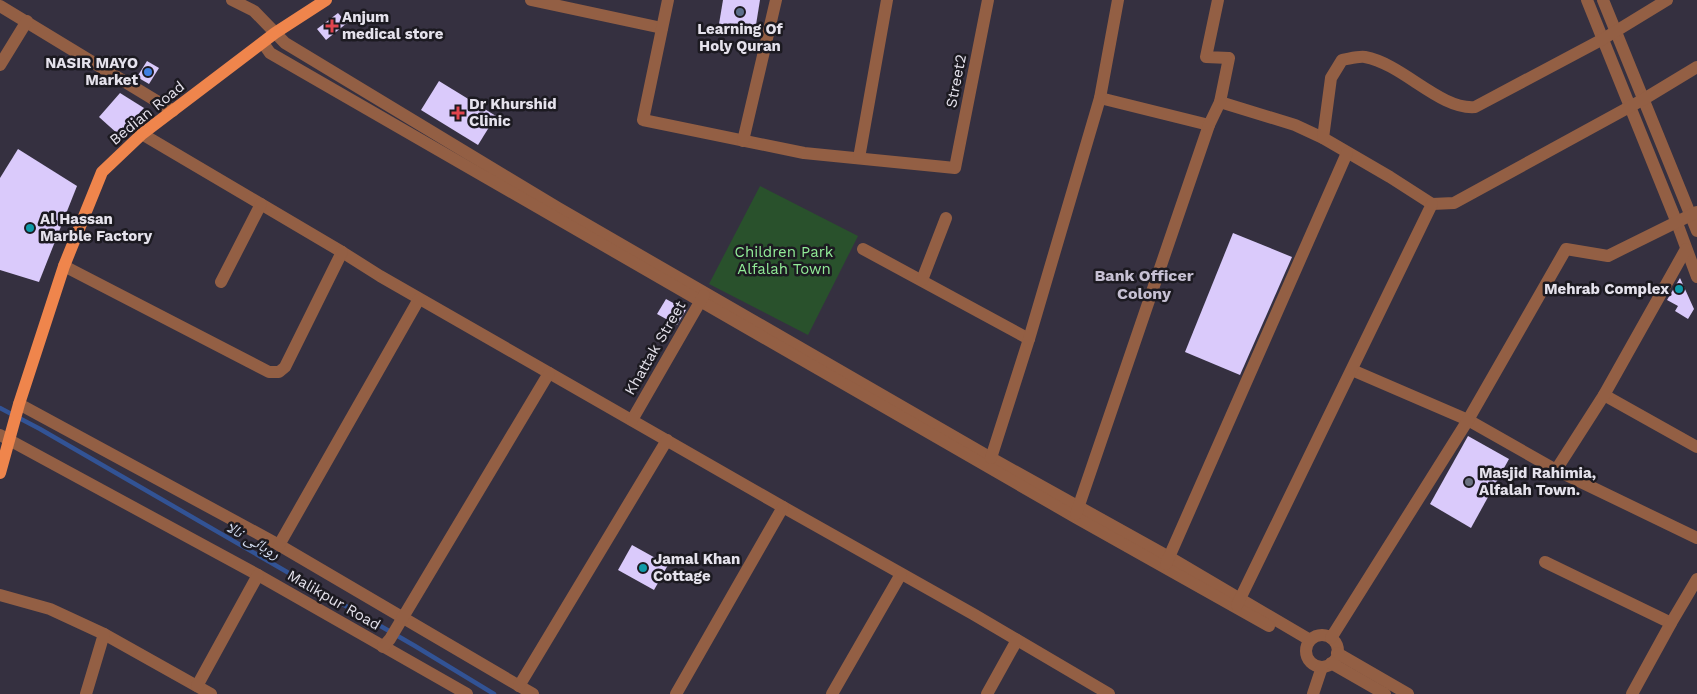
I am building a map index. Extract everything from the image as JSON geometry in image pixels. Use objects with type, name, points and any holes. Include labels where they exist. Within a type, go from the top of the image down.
[{"type":"main road","name":"Bedian Road","points":[[0,473],[7,435],[64,266],[102,172],[142,134],[262,43],[326,0]]},
{"type":"street","points":[[232,0],[254,12],[285,43],[703,297],[1308,644]]},
{"type":"street","points":[[531,0],[662,28]]},
{"type":"street","points":[[668,0],[643,120],[804,153],[859,158],[886,0]]},
{"type":"street","points":[[743,141],[776,0]]},
{"type":"street","name":"Street2","points":[[859,158],[955,168],[988,0]]},
{"type":"street","points":[[991,458],[1029,339],[1100,98],[1118,0]]},
{"type":"street","points":[[1078,512],[1209,125],[1220,102],[1230,58],[1206,57],[1218,0]]},
{"type":"street","points":[[1586,0],[1631,106],[1697,277]]},
{"type":"street","points":[[1604,0],[1644,99],[1694,214],[1697,231]]},
{"type":"street","points":[[1323,138],[1331,78],[1342,60],[1364,57],[1397,69],[1450,103],[1466,108],[1475,107],[1492,100],[1602,39],[1667,0]]},
{"type":"street","points":[[0,6],[173,111]]},
{"type":"street","points":[[0,65],[26,21]]},
{"type":"street","points":[[262,43],[270,52],[347,97],[991,458],[1078,512]]},
{"type":"street","points":[[1220,102],[1295,124],[1390,177],[1432,204],[1454,204],[1644,99],[1697,67]]},
{"type":"street","points":[[347,97],[353,85]]},
{"type":"street","points":[[1100,98],[1209,125]]},
{"type":"street","points":[[142,134],[419,299],[1109,694]]},
{"type":"street","points":[[1167,562],[1347,153]]},
{"type":"street","points":[[221,282],[261,204]]},
{"type":"street","points":[[1238,604],[1432,204]]},
{"type":"street","points":[[1331,638],[1468,420],[1566,249],[1608,256],[1694,214]]},
{"type":"street","points":[[922,280],[946,218]]},
{"type":"street","points":[[863,249],[1029,339]]},
{"type":"street","points":[[1556,470],[1604,395],[1686,249]]},
{"type":"street","points":[[64,266],[269,372],[278,372],[285,366],[342,252]]},
{"type":"street","name":"Khattak Street","points":[[632,420],[703,297]]},
{"type":"street","points":[[279,545],[419,299]]},
{"type":"street","points":[[1352,370],[1468,420],[1556,470],[1697,538]]},
{"type":"street","points":[[386,643],[549,373]]},
{"type":"street","points":[[1604,395],[1697,447]]},
{"type":"street","points":[[18,407],[279,545],[399,623],[533,694]]},
{"type":"street","name":"Malikpur Road","points":[[7,435],[258,575],[386,643],[467,694]]},
{"type":"street","points":[[519,686],[667,440]]},
{"type":"street","points":[[676,694],[782,507]]},
{"type":"street","points":[[1545,562],[1671,623]]},
{"type":"street","points":[[832,694],[901,574]]},
{"type":"street","points":[[0,595],[50,609],[104,634],[206,692],[258,575]]},
{"type":"street","points":[[1632,694],[1697,579]]},
{"type":"street","points":[[86,694],[104,634]]},
{"type":"street","points":[[1313,694],[1330,661],[1335,642],[1331,638],[1320,635],[1308,644],[1306,654],[1309,661],[1315,665],[1330,661],[1408,694]]},
{"type":"street","points":[[987,694],[1017,640]]},
{"type":"street","points":[[1330,661],[1385,694]]},
{"type":"green space","name":"Children Park Alfalah Town","points":[[760,186],[858,236],[808,335],[709,284]]},
{"type":"building","name":"Learning Of Holy Quran","points":[[723,0],[760,0],[755,31],[719,24]]},
{"type":"building","name":"Anjum medical store","points":[[338,13],[347,23],[326,40],[317,29]]},
{"type":"building","name":"NASIR MAYO Market","points":[[147,61],[159,68],[149,84],[137,77]]},
{"type":"building","name":"Dr Khurshid Clinic","points":[[439,81],[496,116],[478,145],[421,110]]},
{"type":"building","points":[[120,93],[144,108],[119,135],[99,117]]},
{"type":"building","name":"Al Hassan Marble Factory","points":[[18,149],[77,186],[39,282],[0,270],[0,178]]},
{"type":"building","points":[[1233,233],[1292,257],[1240,375],[1185,352]]},
{"type":"building","name":"Mehrab Complex","points":[[1680,278],[1694,309],[1688,319],[1675,311],[1678,306],[1667,300]]},
{"type":"building","points":[[666,299],[686,310],[677,325],[657,314]]},
{"type":"building","name":"Masjid Rahimia, Alfalah Town.","points":[[1468,436],[1509,459],[1471,528],[1430,504]]},
{"type":"building","name":"Jamal Khan Cottage","points":[[632,545],[668,565],[654,590],[618,570]]},
{"type":"waterway","name":"روہائی نالا","points":[[0,408],[40,429],[415,646],[494,694]]},
{"type":"place","name":"Learning Of Holy Quran","points":[[740,12]]},
{"type":"place","name":"Anjum medical store","points":[[332,26]]},
{"type":"place","name":"NASIR MAYO Market","points":[[148,72]]},
{"type":"place","name":"Dr Khurshid Clinic","points":[[458,113]]},
{"type":"place","name":"Al Hassan Marble Factory","points":[[30,228]]},
{"type":"place","name":"Mehrab Complex","points":[[1679,289]]},
{"type":"place","name":"Masjid Rahimia, Alfalah Town.","points":[[1469,482]]},
{"type":"place","name":"Jamal Khan Cottage","points":[[643,568]]},
{"type":"district","name":"Bank Officer Colony","points":[[1144,284]]}]
